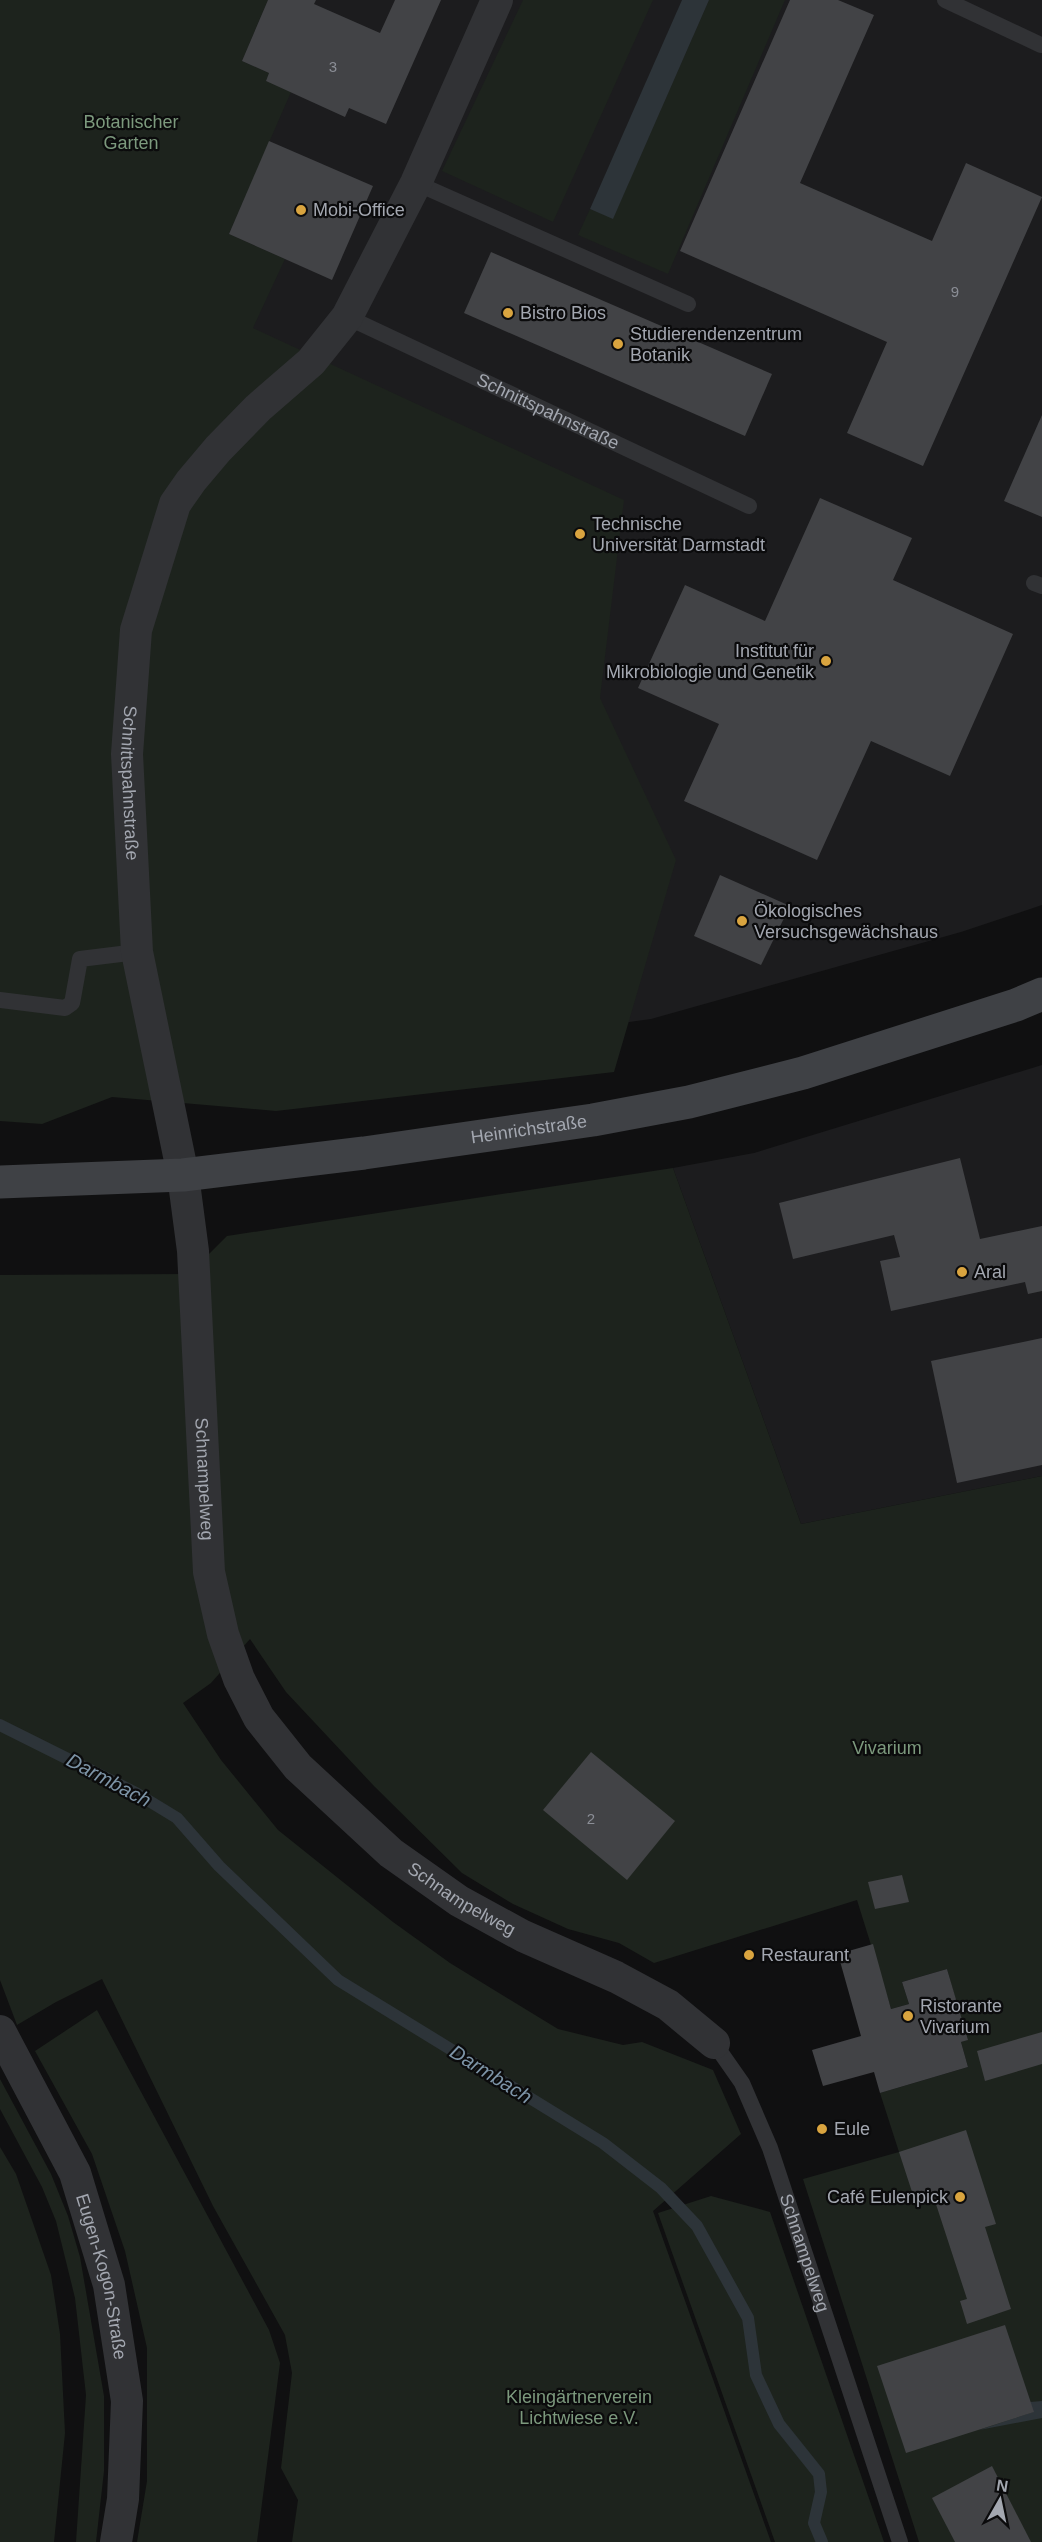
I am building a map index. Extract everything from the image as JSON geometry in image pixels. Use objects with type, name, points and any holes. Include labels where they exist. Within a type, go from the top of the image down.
[{"type":"main road","name":"Heinrichstraße","points":[[0,1182],[183,1175],[364,1153],[582,1121],[689,1102],[803,1073],[1016,1005],[1042,994]]},
{"type":"street","name":"Schnittspahnstraße","points":[[183,1175],[138,952],[127,754],[136,630],[175,504],[218,449],[258,408],[311,362],[347,317],[416,183],[497,0]]},
{"type":"street","name":"Schnampelweg","points":[[183,1175],[193,1251],[209,1572],[223,1634],[239,1679],[259,1719],[298,1767],[391,1854],[459,1901],[523,1936],[616,1977],[668,2005],[714,2043]]},
{"type":"street","name":"Eugen-Kogon-Straße","points":[[0,2031],[75,2173],[109,2284],[127,2401],[123,2499],[116,2542]]},
{"type":"lane","points":[[945,0],[1041,45]]},
{"type":"lane","points":[[416,183],[688,304]]},
{"type":"lane","name":"Schnittspahnstraße","points":[[347,317],[749,506]]},
{"type":"lane","points":[[0,1000],[65,1008],[72,1003],[80,959],[138,952]]},
{"type":"lane","name":"Schnampelweg","points":[[714,2043],[742,2083],[770,2148],[900,2542]]},
{"type":"shaded area","name":"Technische Universität Darmstadt","points":[[254,0],[1042,0],[1042,905],[961,932],[651,1019],[212,1080],[76,622]]},
{"type":"shaded area","points":[[682,0],[709,0],[613,219],[590,209]]},
{"type":"shaded area","points":[[1042,1065],[1042,1476],[801,1524],[673,1168],[754,1153]]},
{"type":"shaded area","points":[[1042,2401],[1042,2418],[979,2430],[1033,2412],[1030,2402]]},
{"type":"green space","name":"Botanischer Garten","points":[[0,0],[268,0],[242,61],[269,73],[266,81],[291,92],[229,234],[285,259],[253,328],[624,500],[600,698],[676,860],[614,1072],[276,1111],[112,1097],[42,1124],[0,1121]]},
{"type":"green space","points":[[523,0],[653,0],[553,222],[442,171]]},
{"type":"green space","points":[[709,0],[785,0],[668,274],[578,235],[590,209],[613,218]]},
{"type":"green space","points":[[673,1168],[801,1524],[1042,1476],[1042,2542],[919,2542],[803,2179],[899,2152],[880,2093],[968,2067],[961,2042],[967,2040],[947,1969],[902,1982],[909,2004],[891,2009],[857,1900],[654,1963],[619,1943],[568,1929],[513,1904],[462,1873],[374,1786],[286,1692],[250,1639],[211,1683],[183,1703],[221,1760],[278,1830],[393,1922],[450,1963],[558,2029],[623,2045],[642,2042],[713,2070],[741,2134],[653,2211],[771,2542],[292,2542],[298,2500],[281,2468],[292,2373],[285,2335],[213,2206],[102,1979],[17,2025],[0,1980],[0,1275],[189,1274],[227,1236]]},
{"type":"green space","points":[[97,2010],[269,2330],[280,2363],[257,2542],[137,2542],[147,2481],[147,2348],[125,2251],[92,2154],[35,2051]]},
{"type":"green space","points":[[0,2079],[51,2174],[68,2216],[80,2257],[104,2396],[104,2471],[96,2542],[76,2542],[86,2395],[75,2298],[56,2221],[42,2187],[0,2109]]},
{"type":"green space","points":[[0,2147],[16,2174],[51,2275],[60,2334],[65,2433],[54,2542],[0,2542]]},
{"type":"green space","points":[[711,2196],[770,2212],[884,2542],[775,2542],[658,2213]]},
{"type":"building","points":[[268,0],[316,0],[314,4],[380,33],[395,0],[441,0],[386,124],[349,108],[345,117],[266,81],[269,73],[242,61]]},
{"type":"building","points":[[790,0],[838,0],[874,15],[800,183],[932,241],[966,163],[1042,197],[923,466],[847,433],[887,342],[680,251]]},
{"type":"building","name":"Mobi-Office","points":[[269,141],[373,186],[332,280],[229,234]]},
{"type":"building","name":"Studierendenzentrum Botanik","points":[[491,252],[772,374],[745,436],[464,313]]},
{"type":"building","points":[[1042,415],[1042,517],[1004,501]]},
{"type":"building","name":"Institut für Mikrobiologie und Genetik","points":[[820,498],[912,538],[893,580],[1013,634],[950,776],[871,741],[817,860],[684,801],[719,724],[638,688],[685,585],[765,621]]},
{"type":"building","name":"Ökologisches Versuchsgewächshaus","points":[[720,875],[790,906],[761,965],[694,936]]},
{"type":"building","points":[[960,1158],[980,1239],[1042,1226],[1042,1291],[1028,1294],[1025,1282],[891,1311],[880,1261],[900,1257],[894,1235],[793,1259],[779,1203]]},
{"type":"building","points":[[1042,1338],[1042,1465],[957,1483],[931,1361]]},
{"type":"building","points":[[591,1752],[675,1821],[627,1880],[543,1810]]},
{"type":"building","points":[[902,1875],[909,1902],[875,1909],[868,1882]]},
{"type":"building","name":"Ristorante Vivarium","points":[[873,1944],[891,2009],[909,2004],[902,1982],[947,1969],[968,2040],[961,2042],[968,2067],[880,2093],[874,2072],[823,2086],[812,2050],[861,2036],[838,1954]]},
{"type":"building","points":[[1042,2032],[1042,2064],[985,2081],[977,2051]]},
{"type":"building","points":[[966,2130],[996,2224],[985,2227],[1011,2309],[967,2324],[960,2301],[967,2299],[932,2192],[914,2198],[899,2152]]},
{"type":"building","points":[[1005,2325],[1034,2412],[906,2453],[877,2366]]},
{"type":"building","points":[[992,2466],[1031,2542],[955,2542],[932,2498]]},
{"type":"waterway","name":"Darmbach","points":[[0,1725],[136,1793],[177,1818],[219,1866],[338,1980],[603,2143],[661,2188],[697,2226],[748,2318],[756,2375],[779,2424],[819,2474],[821,2492],[814,2523],[822,2542]]},
{"type":"place","name":"Mobi-Office","points":[[301,210]]},
{"type":"place","name":"Bistro Bios","points":[[508,313]]},
{"type":"place","name":"Studierendenzentrum Botanik","points":[[618,344]]},
{"type":"place","name":"Technische Universität Darmstadt","points":[[580,534]]},
{"type":"place","name":"Institut für Mikrobiologie und Genetik","points":[[826,661]]},
{"type":"place","name":"Ökologisches Versuchsgewächshaus","points":[[742,921]]},
{"type":"place","name":"Aral","points":[[962,1272]]},
{"type":"place","name":"Restaurant","points":[[749,1955]]},
{"type":"place","name":"Ristorante Vivarium","points":[[908,2016]]},
{"type":"place","name":"Eule","points":[[822,2129]]},
{"type":"place","name":"Café Eulenpick","points":[[960,2197]]},
{"type":"park label","name":"Vivarium","points":[[887,1748]]},
{"type":"park label","name":"Kleingärtnerverein Lichtwiese e.V.","points":[[579,2407]]}]
